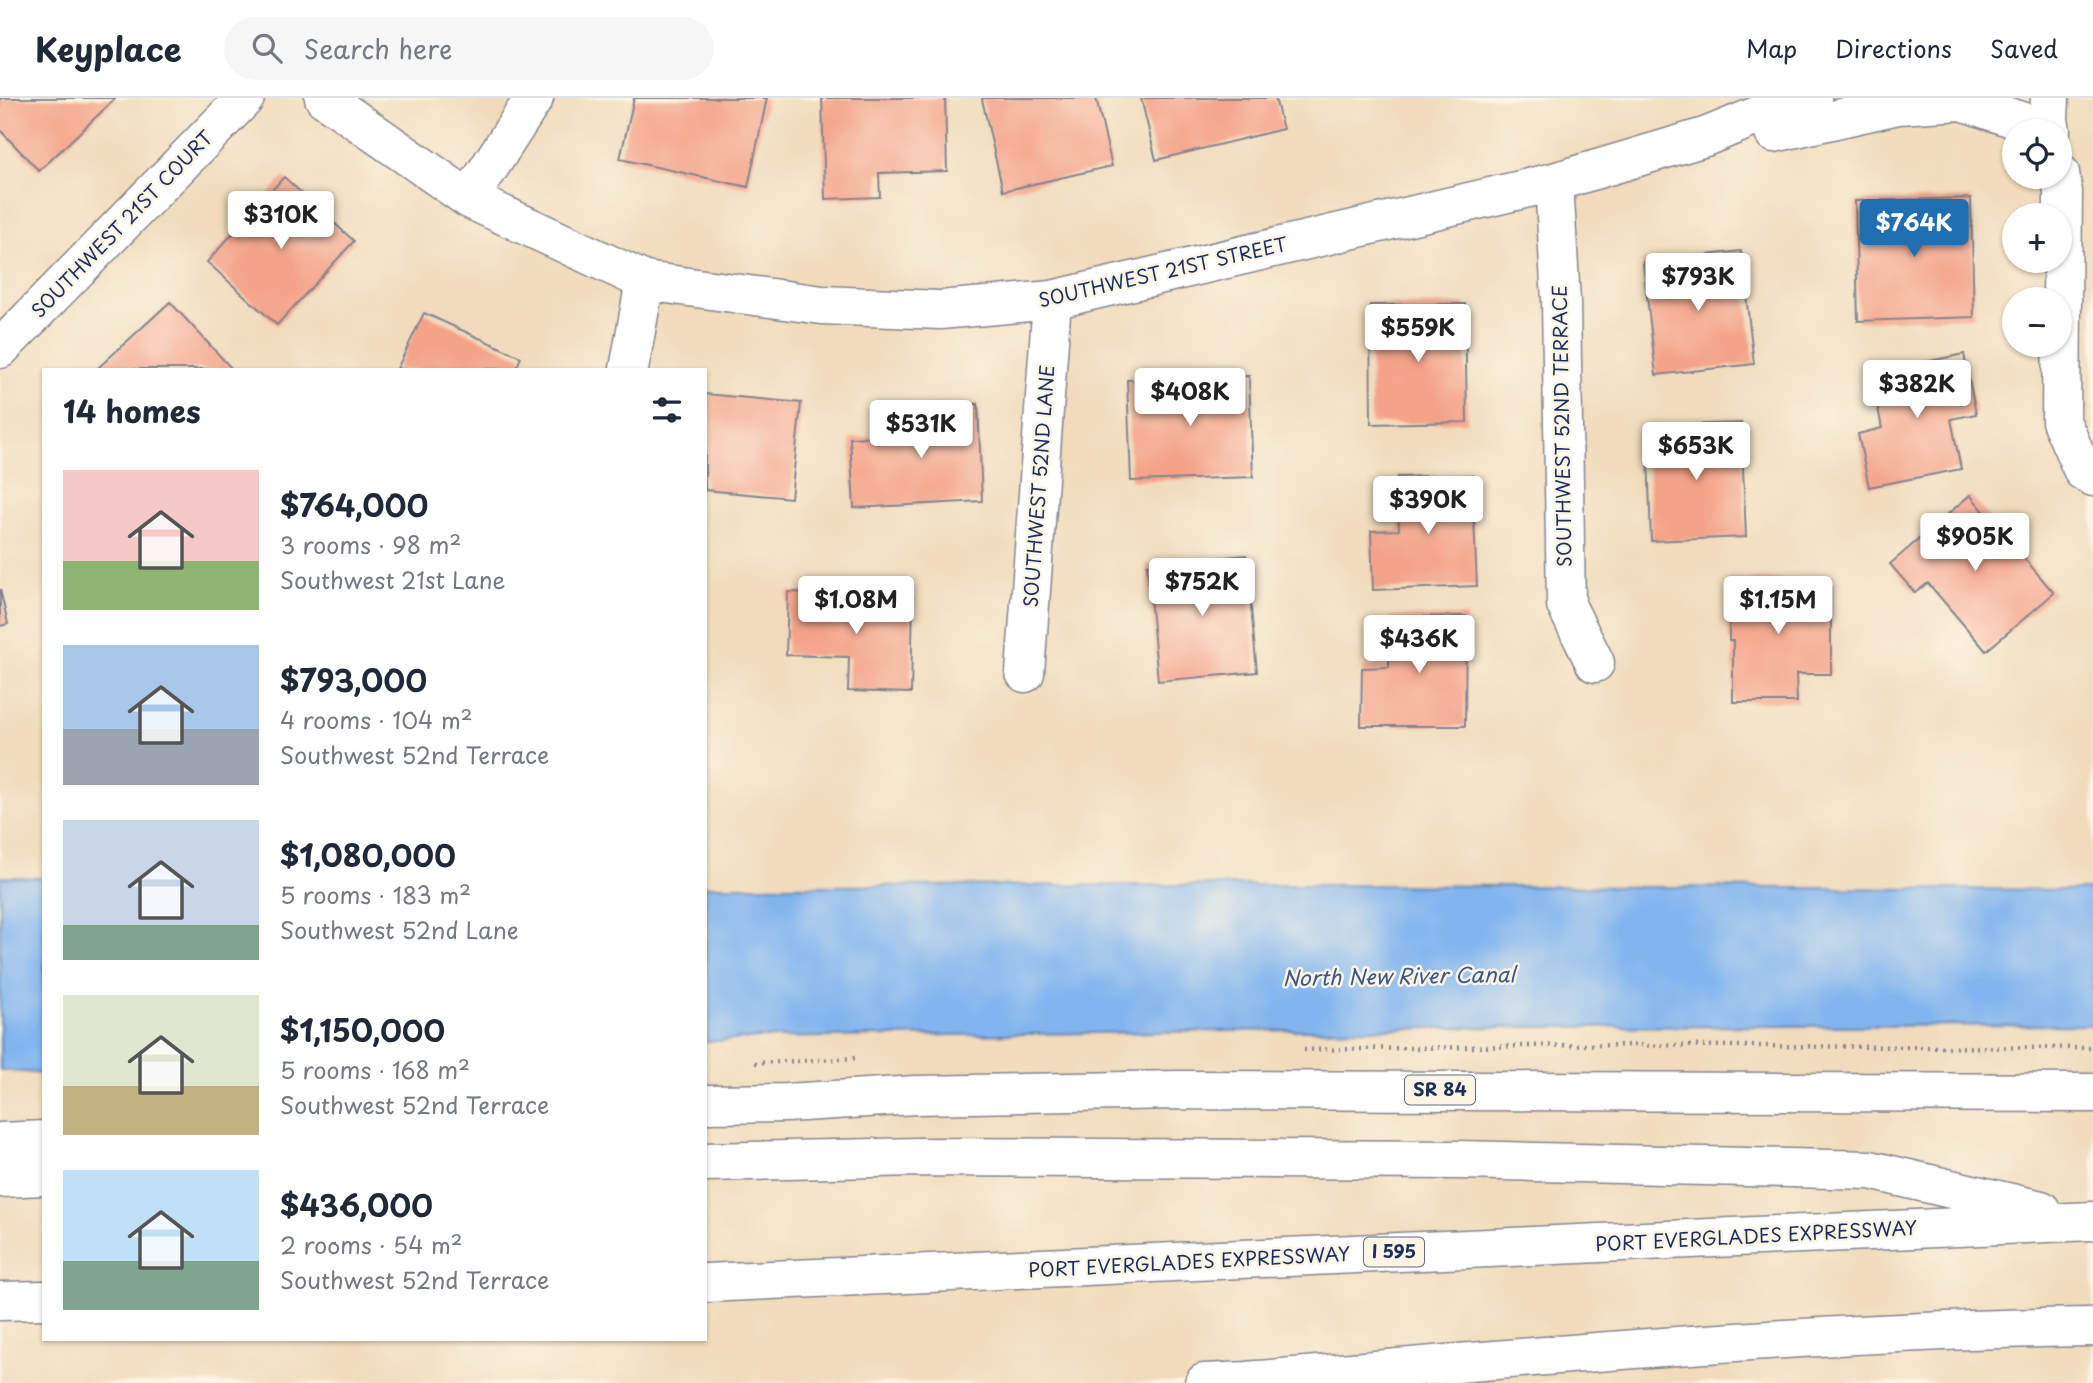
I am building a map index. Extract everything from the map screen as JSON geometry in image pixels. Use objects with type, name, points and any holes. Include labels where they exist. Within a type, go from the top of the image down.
[{"type":"main road","name":"SOUTHWEST 21ST COURT","points":[[0,349],[245,98]]},
{"type":"main road","name":"SOUTHWEST 21ST STREET","points":[[324,98],[470,199],[645,281],[822,305],[940,310],[1052,300],[1555,182],[1705,137]]},
{"type":"main road","points":[[470,199],[534,98]]},
{"type":"main road","points":[[1705,137],[1769,111],[1812,98]]},
{"type":"main road","points":[[2049,119],[2050,98]]},
{"type":"main road","points":[[1705,137],[1778,133],[1908,101],[1962,101],[2015,119]]},
{"type":"main road","name":"SOUTHWEST 52ND TERRACE","points":[[1555,182],[1561,301],[1566,605],[1595,663]]},
{"type":"main road","points":[[2060,189],[2061,421],[2088,474]]},
{"type":"main road","points":[[629,368],[645,281]]},
{"type":"main road","name":"SOUTHWEST 52ND LANE","points":[[1025,673],[1052,300]]},
{"type":"main road","name":"SR 84","points":[[707,1112],[786,1103],[916,1096],[1177,1090],[2093,1093]]},
{"type":"main road","points":[[707,1104],[786,1103]]},
{"type":"main road","points":[[0,1142],[42,1140]]},
{"type":"main road","points":[[707,1162],[919,1157],[1458,1160],[1870,1170],[2088,1221]]},
{"type":"main road","points":[[0,1178],[42,1176]]},
{"type":"main road","name":"PORT EVERGLADES EXPRESSWAY","points":[[707,1283],[2088,1221]]},
{"type":"main road","points":[[0,1301],[42,1300]]},
{"type":"main road","points":[[1204,1383],[1540,1356],[1973,1329],[2093,1327]]},
{"type":"water","points":[[0,877],[42,878],[42,1074],[0,1070]]},
{"type":"water","name":"North New River Canal","points":[[1342,885],[2093,890],[2093,1025],[1499,1027],[759,1038],[707,1042],[707,886]]},
{"type":"building","points":[[0,98],[116,98],[39,171],[0,130]]},
{"type":"building","points":[[634,98],[767,98],[748,187],[620,159]]},
{"type":"building","points":[[822,98],[945,98],[947,171],[879,173],[880,197],[825,199]]},
{"type":"building","points":[[1096,98],[1112,166],[1003,191],[982,99]]},
{"type":"building","points":[[1141,98],[1275,98],[1283,129],[1156,160]]},
{"type":"building","points":[[284,177],[354,241],[277,325],[207,262]]},
{"type":"building","points":[[1971,198],[1974,317],[1858,321],[1855,201]]},
{"type":"building","points":[[1741,251],[1754,364],[1656,375],[1643,262]]},
{"type":"building","points":[[170,302],[231,368],[100,368]]},
{"type":"building","points":[[1465,304],[1467,422],[1371,424],[1370,305]]},
{"type":"building","points":[[424,313],[521,357],[516,368],[397,368]]},
{"type":"building","points":[[1964,354],[1976,414],[1951,419],[1961,469],[1869,487],[1858,434],[1882,428],[1871,373]]},
{"type":"building","points":[[1249,376],[1253,477],[1131,481],[1127,380]]},
{"type":"building","points":[[707,394],[801,403],[791,498],[707,490]]},
{"type":"building","points":[[978,404],[982,501],[854,508],[850,438],[907,435],[906,407]]},
{"type":"building","points":[[1741,423],[1746,537],[1651,541],[1647,426]]},
{"type":"building","points":[[1472,475],[1477,586],[1373,590],[1371,531],[1399,530],[1397,477]]},
{"type":"building","points":[[1970,495],[2054,593],[1986,651],[1928,583],[1915,593],[1890,564]]},
{"type":"building","points":[[1246,555],[1257,672],[1158,681],[1147,565]]},
{"type":"building","points":[[1729,579],[1831,579],[1831,674],[1796,674],[1797,702],[1733,702]]},
{"type":"building","points":[[0,589],[8,624],[0,626]]},
{"type":"building","points":[[788,592],[913,596],[911,693],[848,691],[849,657],[786,655]]},
{"type":"building","points":[[1466,616],[1465,726],[1361,726],[1362,668],[1389,667],[1389,617]]}]
